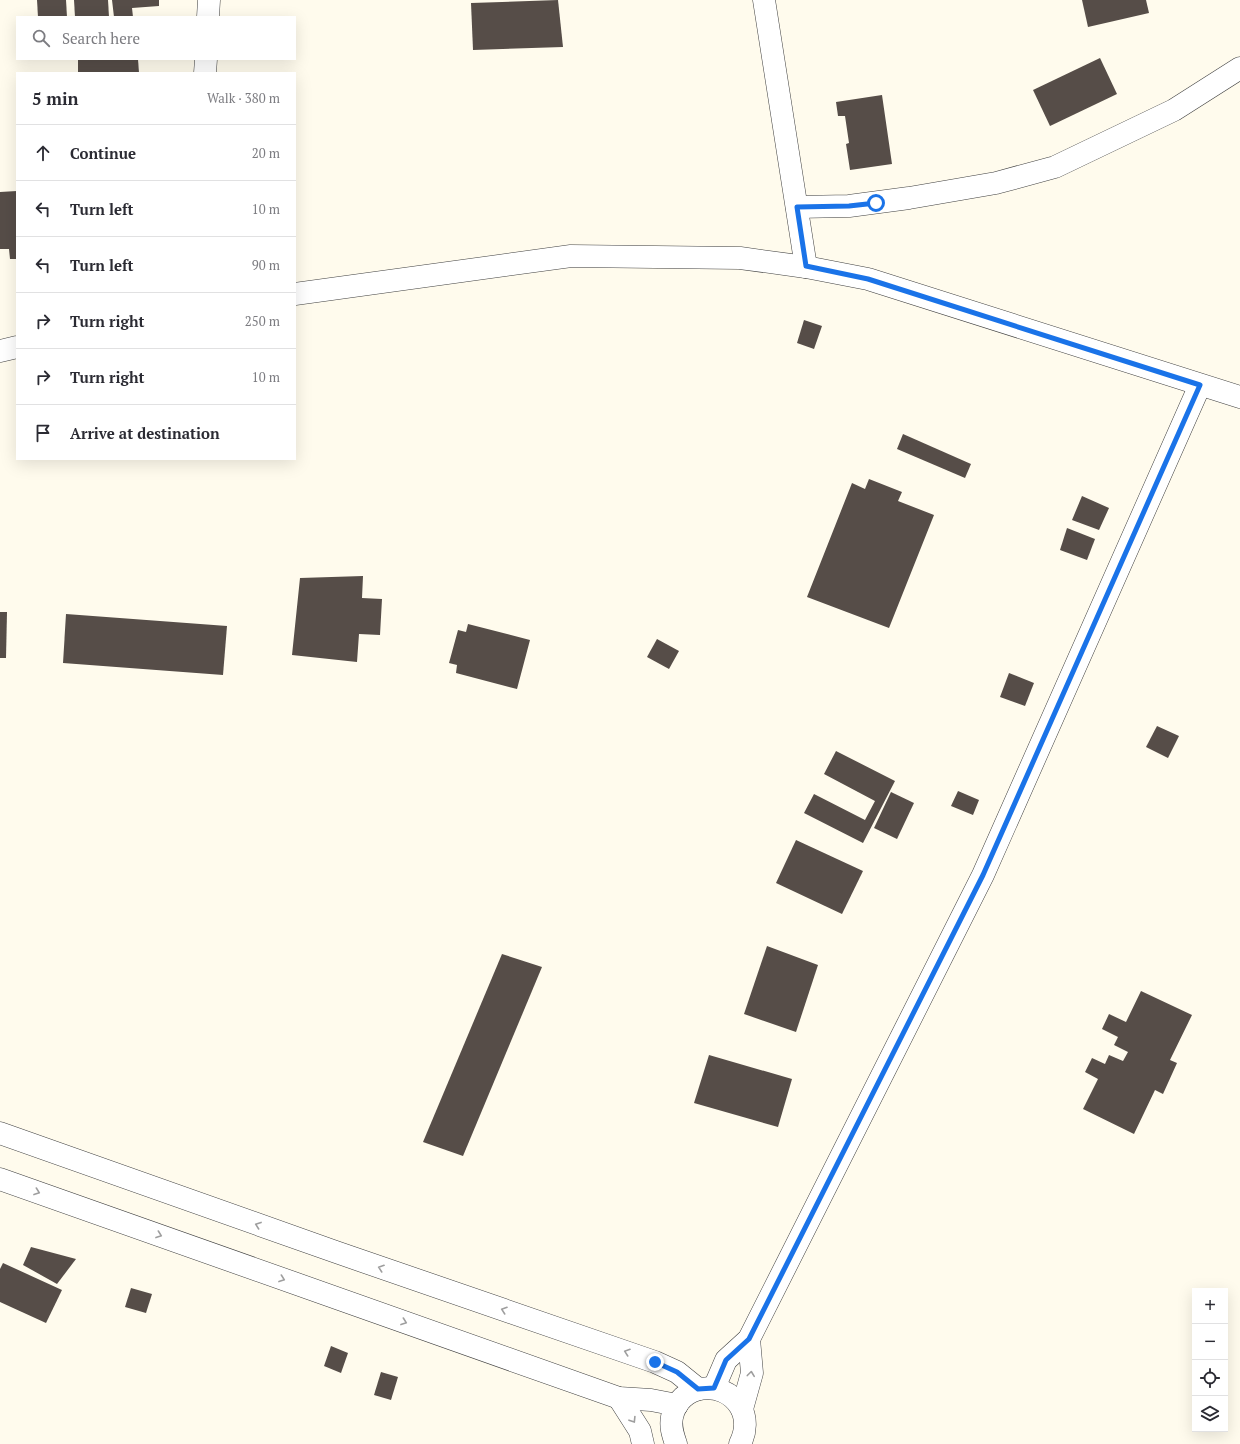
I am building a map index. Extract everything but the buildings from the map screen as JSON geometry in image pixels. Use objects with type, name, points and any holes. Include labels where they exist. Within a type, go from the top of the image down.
[{"type":"street","points":[[208,16],[209,0]]},
{"type":"street","points":[[764,0],[806,266]]},
{"type":"street","points":[[205,72],[206,60]]},
{"type":"street","points":[[797,207],[849,206],[909,198],[996,183],[1055,167],[1174,110],[1240,68]]},
{"type":"street","points":[[296,294],[571,256],[740,258],[806,266],[868,279],[1240,397]]},
{"type":"street","points":[[0,351],[16,347]]},
{"type":"street","points":[[676,1444],[671,1431],[672,1417],[677,1404],[686,1394],[706,1388],[726,1360],[749,1339],[983,875],[1200,385]]},
{"type":"street","points":[[0,1133],[336,1252],[655,1362],[706,1388],[725,1392],[735,1399],[742,1409],[745,1421],[745,1432],[740,1444]]},
{"type":"street","points":[[0,1179],[620,1398],[651,1400],[677,1404]]},
{"type":"street","points":[[742,1409],[752,1373],[749,1339]]},
{"type":"street","points":[[620,1398],[640,1431],[643,1444]]},
{"type":"route","points":[[655,1362],[677,1372],[698,1389],[714,1388],[726,1360],[749,1339],[983,875],[1200,385],[868,279],[806,266],[797,207],[849,206],[876,203]]}]
